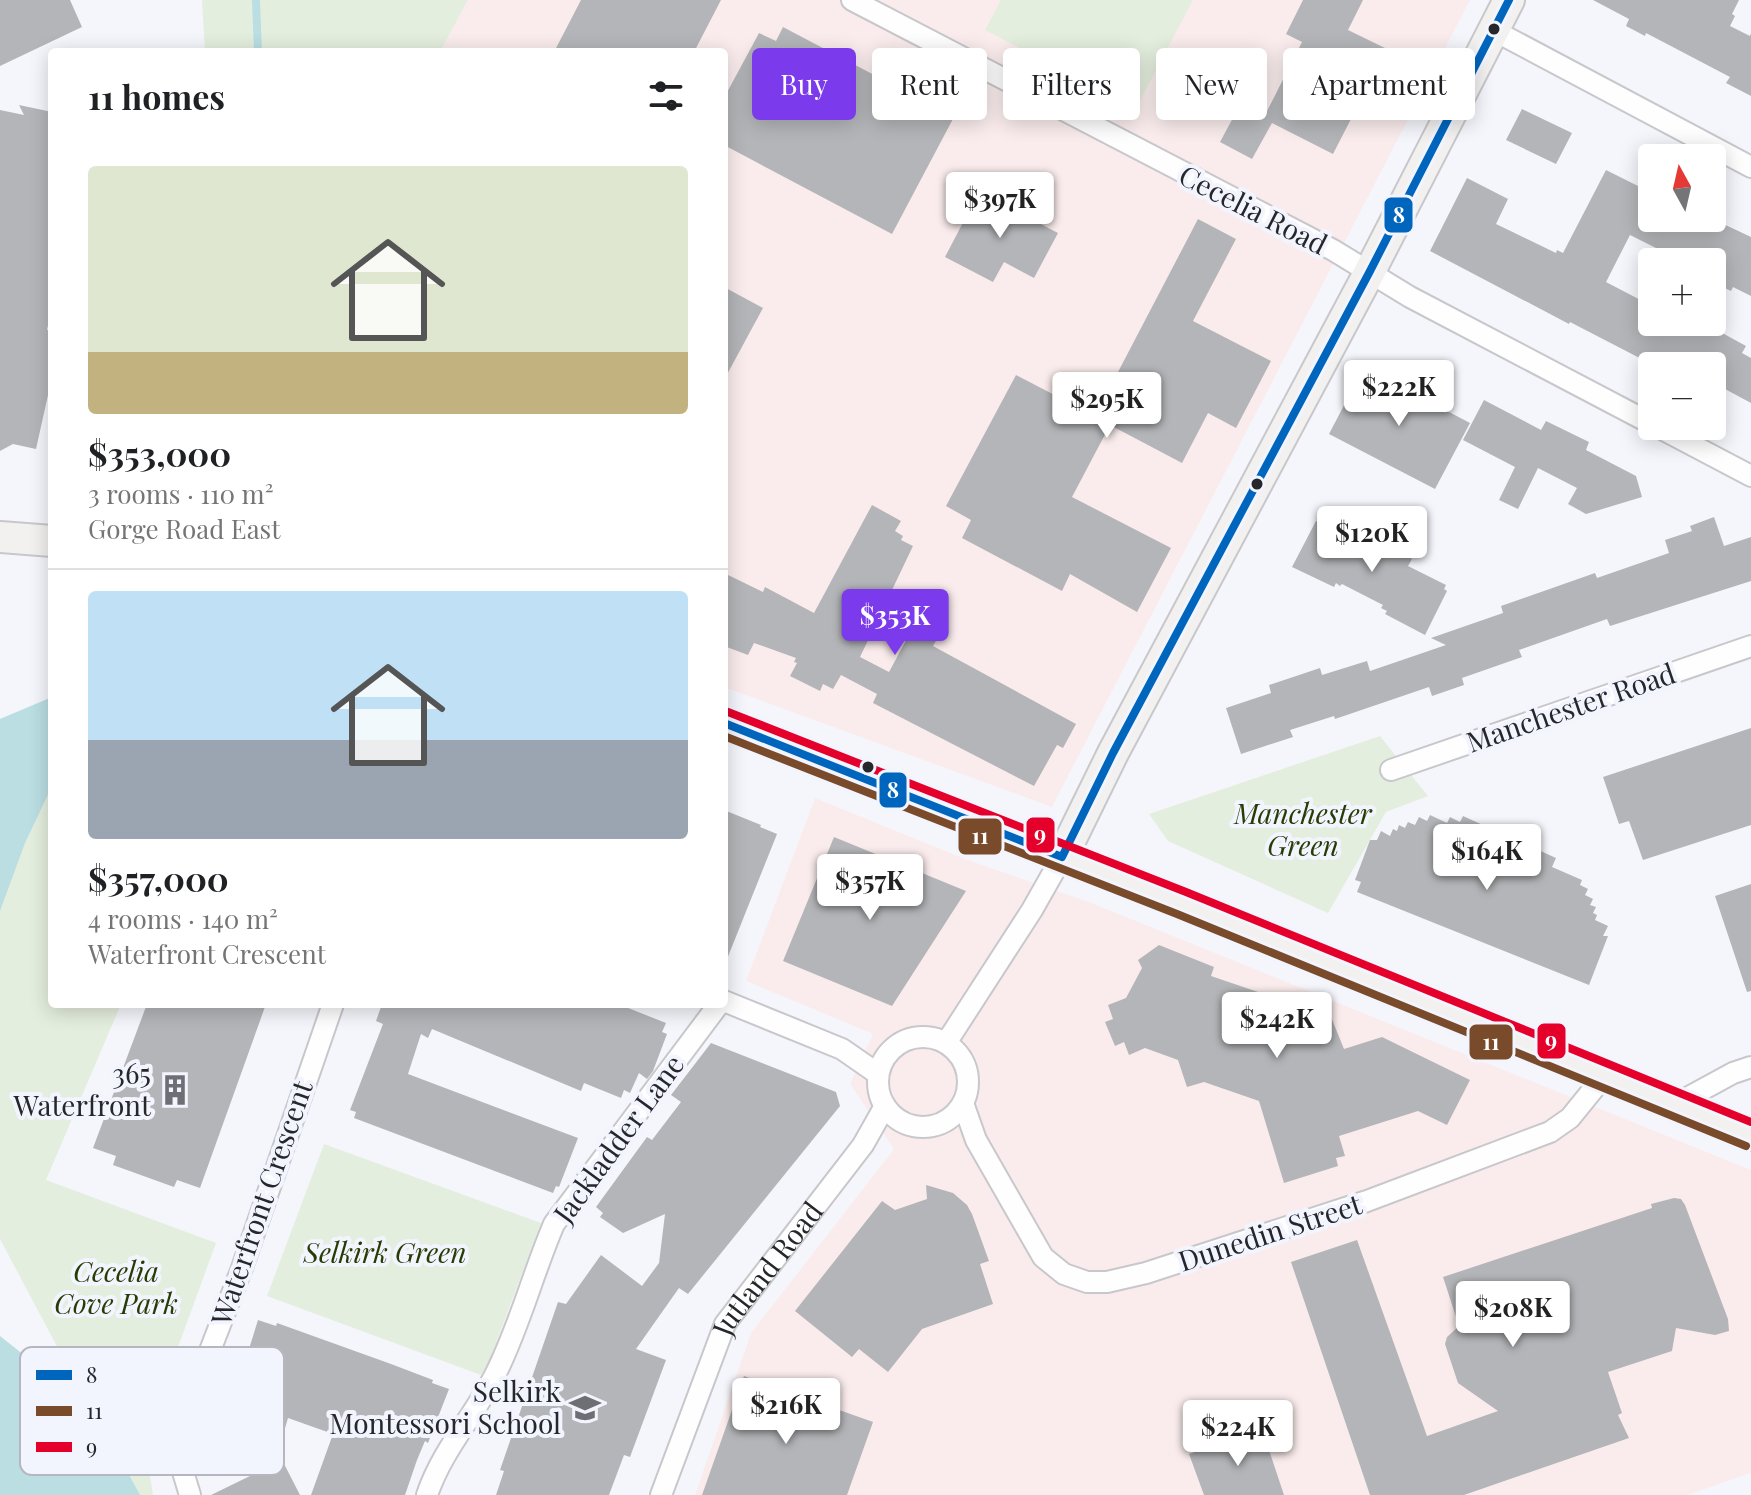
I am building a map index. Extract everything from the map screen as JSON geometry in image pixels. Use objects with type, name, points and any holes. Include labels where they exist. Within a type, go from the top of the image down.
[{"type":"main road","points":[[1062,857],[1125,728],[1369,273],[1509,0]]},
{"type":"main road","points":[[0,537],[48,541]]},
{"type":"main road","points":[[728,725],[1751,1135]]},
{"type":"street","name":"Cecelia Road","points":[[852,0],[1333,250],[1369,273],[1638,416]]},
{"type":"street","points":[[1493,30],[1751,167]]},
{"type":"street","name":"Cecelia Road","points":[[1683,440],[1751,476]]},
{"type":"street","name":"Manchester Road","points":[[1391,770],[1751,646]]},
{"type":"street","points":[[946,1043],[1032,910],[1062,857]]},
{"type":"street","points":[[728,1006],[842,1049],[878,1074]]},
{"type":"street","name":"Waterfront Crescent","points":[[211,1347],[242,1268],[332,1008]]},
{"type":"street","name":"Jackladder Lane","points":[[427,1495],[433,1476],[495,1375],[511,1342],[554,1224],[717,1008]]},
{"type":"street","points":[[921,1036],[946,1043],[958,1053],[965,1065],[968,1091],[963,1103],[945,1121],[931,1126],[903,1122],[885,1106],[878,1085],[878,1074],[889,1052],[903,1041],[921,1036]]},
{"type":"street","points":[[1676,1104],[1733,1073],[1751,1067]]},
{"type":"street","name":"Dunedin Street","points":[[963,1103],[976,1140],[1043,1257],[1064,1274],[1087,1282],[1107,1282],[1146,1273],[1367,1201],[1550,1132],[1570,1118],[1604,1076]]},
{"type":"street","name":"Jutland Road","points":[[661,1495],[725,1324],[863,1145],[885,1106]]},
{"type":"street","name":"Dunedin Street","points":[[945,1121],[976,1140]]},
{"type":"street","name":"Jutland Road","points":[[863,1145],[903,1122]]},
{"type":"street","name":"Waterfront Crescent","points":[[184,1475],[190,1495]]},
{"type":"shaded area","points":[[468,0],[1470,0],[1445,48],[1283,48],[1283,120],[1408,120],[1052,807],[728,688],[728,48],[442,48]]},
{"type":"shaded area","points":[[815,798],[965,859],[1089,902],[1751,1170],[1751,1473],[1687,1495],[695,1495],[751,1333],[894,1149],[850,1084],[873,1034],[746,981]]},
{"type":"green space","points":[[202,0],[468,0],[442,48],[205,48]]},
{"type":"green space","points":[[1001,0],[1193,0],[1168,48],[1156,48],[1156,70],[1140,100],[1140,48],[1020,48],[985,30]]},
{"type":"green space","name":"Manchester Green","points":[[1380,736],[1428,796],[1386,812],[1328,913],[1168,841],[1149,814]]},
{"type":"green space","name":"Cecelia Cove Park","points":[[48,773],[48,1008],[119,1008],[46,1180],[216,1243],[178,1347],[57,1347],[0,1239],[0,899]]},
{"type":"green space","name":"Selkirk Green","points":[[324,1144],[541,1223],[488,1364],[481,1375],[267,1296]]},
{"type":"green space","points":[[125,1475],[150,1475],[153,1495],[136,1495]]},
{"type":"water","points":[[48,699],[48,794],[25,843],[0,911],[0,719]]},
{"type":"water","points":[[0,1336],[20,1352],[20,1475],[129,1475],[140,1495],[0,1495]]},
{"type":"building","points":[[0,0],[70,0],[82,27],[0,66]]},
{"type":"building","points":[[581,0],[721,0],[696,48],[556,48]]},
{"type":"building","points":[[1303,0],[1363,0],[1348,30],[1385,48],[1299,48],[1302,42],[1286,34]]},
{"type":"building","points":[[1593,0],[1739,0],[1730,26],[1750,36],[1751,33],[1751,96],[1726,83],[1730,77],[1646,33],[1645,36],[1626,26],[1629,19]]},
{"type":"building","points":[[783,27],[823,48],[752,48],[752,120],[856,120],[856,65],[872,74],[872,120],[952,120],[892,234],[728,147],[728,91],[759,33],[776,41]]},
{"type":"building","points":[[1283,79],[1283,120],[1350,120],[1333,154],[1272,123],[1252,159],[1220,142],[1232,120],[1267,120],[1267,111]]},
{"type":"building","points":[[19,105],[48,111],[48,395],[36,449],[13,444],[0,451],[0,110],[24,115]]},
{"type":"building","points":[[1522,109],[1572,133],[1556,164],[1506,140]]},
{"type":"building","points":[[1606,170],[1638,186],[1638,232],[1726,232],[1726,225],[1751,237],[1751,296],[1733,287],[1731,291],[1726,289],[1726,248],[1656,248],[1630,235],[1606,282],[1638,299],[1638,336],[1726,335],[1746,346],[1742,353],[1751,358],[1751,403],[1726,390],[1726,352],[1638,352],[1638,357],[1430,251],[1467,178],[1508,199],[1496,224],[1556,253],[1557,250],[1563,253]]},
{"type":"building","points":[[979,192],[1058,233],[1034,278],[1004,262],[993,282],[945,257]]},
{"type":"building","points":[[1198,219],[1236,239],[1193,321],[1271,361],[1236,428],[1208,413],[1182,463],[1110,425],[1072,497],[1171,548],[1137,612],[1070,574],[1062,591],[962,538],[971,520],[946,506],[1016,375],[1095,416]]},
{"type":"building","points":[[728,289],[763,308],[728,373]]},
{"type":"building","points":[[1364,367],[1470,423],[1435,489],[1329,434]]},
{"type":"building","points":[[1484,400],[1541,430],[1546,421],[1589,442],[1586,450],[1636,476],[1642,497],[1586,514],[1568,504],[1577,488],[1538,468],[1518,509],[1499,500],[1515,467],[1463,440]]},
{"type":"building","points":[[872,505],[901,521],[895,531],[903,536],[901,540],[913,546],[860,657],[889,672],[923,609],[947,622],[933,646],[1076,724],[1063,748],[1057,745],[1034,786],[873,703],[877,694],[841,675],[833,689],[823,684],[820,691],[790,676],[797,663],[794,662],[796,658],[754,643],[748,655],[728,648],[728,575],[763,592],[765,587],[814,613]]},
{"type":"building","points":[[1714,517],[1724,546],[1751,537],[1751,581],[1610,626],[1607,619],[1519,650],[1522,657],[1462,678],[1464,685],[1432,696],[1429,687],[1335,719],[1334,716],[1290,730],[1293,737],[1241,754],[1226,708],[1271,693],[1269,685],[1320,668],[1322,675],[1367,661],[1370,671],[1446,645],[1431,638],[1503,613],[1501,606],[1595,573],[1597,578],[1669,553],[1665,540],[1692,531],[1690,526]]},
{"type":"building","points":[[1323,520],[1367,543],[1370,538],[1412,559],[1408,566],[1446,585],[1444,589],[1447,591],[1425,635],[1385,614],[1387,611],[1381,608],[1383,605],[1342,584],[1336,583],[1334,587],[1292,567],[1316,521],[1322,524]]},
{"type":"building","points":[[1751,728],[1751,825],[1643,860],[1629,821],[1619,824],[1603,777]]},
{"type":"building","points":[[728,812],[777,834],[728,956]]},
{"type":"building","points":[[1430,815],[1447,823],[1450,817],[1460,822],[1463,816],[1556,858],[1552,867],[1582,880],[1580,885],[1588,889],[1585,895],[1593,899],[1590,905],[1596,907],[1593,913],[1597,915],[1595,920],[1608,926],[1603,936],[1608,936],[1589,985],[1357,892],[1361,882],[1355,880],[1370,840],[1377,840],[1381,831],[1390,836],[1393,829],[1397,831],[1399,825],[1405,828],[1408,822],[1415,825],[1419,817],[1427,821]]},
{"type":"building","points":[[834,837],[966,891],[892,1006],[783,961]]},
{"type":"building","points":[[1751,884],[1751,991],[1747,992],[1715,896]]},
{"type":"building","points":[[1159,945],[1214,967],[1211,976],[1302,1007],[1304,1012],[1323,1020],[1331,1017],[1344,1049],[1382,1037],[1470,1080],[1447,1125],[1418,1111],[1339,1136],[1345,1156],[1336,1158],[1338,1166],[1284,1183],[1259,1101],[1204,1082],[1187,1087],[1178,1060],[1145,1048],[1129,1055],[1124,1042],[1115,1046],[1105,1022],[1113,1019],[1108,1005],[1126,998],[1142,968],[1138,960]]},
{"type":"building","name":"365 Waterfront","points":[[146,1008],[265,1008],[200,1188],[177,1180],[174,1187],[113,1165],[116,1156],[93,1148]]},
{"type":"building","points":[[381,1008],[628,1008],[666,1023],[662,1032],[667,1034],[653,1071],[647,1079],[639,1073],[630,1093],[624,1090],[621,1098],[584,1083],[581,1091],[432,1029],[428,1038],[421,1034],[408,1074],[578,1138],[559,1187],[556,1186],[553,1193],[354,1118],[356,1112],[350,1110],[383,1024],[376,1021]]},
{"type":"building","points":[[711,1043],[836,1092],[840,1106],[688,1294],[679,1288],[636,1349],[666,1360],[630,1457],[624,1455],[609,1495],[496,1495],[504,1471],[500,1470],[558,1302],[566,1304],[601,1255],[642,1286],[659,1263],[665,1214],[623,1233],[600,1217],[603,1213],[596,1207],[647,1137],[652,1140],[681,1102],[671,1095]]},
{"type":"building","points":[[926,1185],[953,1193],[967,1205],[989,1261],[980,1264],[993,1304],[922,1329],[888,1372],[859,1349],[852,1357],[795,1311],[882,1201],[895,1210],[927,1199]]},
{"type":"building","points":[[1674,1198],[1681,1199],[1685,1205],[1728,1319],[1729,1331],[1715,1335],[1676,1328],[1672,1351],[1608,1372],[1622,1413],[1618,1415],[1629,1438],[1464,1495],[1370,1495],[1291,1262],[1357,1240],[1427,1436],[1498,1411],[1458,1383],[1445,1344],[1447,1337],[1459,1326],[1443,1277]]},
{"type":"building","points":[[258,1320],[276,1326],[277,1323],[433,1380],[432,1383],[449,1389],[405,1495],[311,1495],[333,1434],[288,1418],[284,1432],[284,1347],[250,1347]]},
{"type":"building","points":[[744,1376],[873,1422],[847,1495],[702,1495]]},
{"type":"building","points":[[1262,1429],[1284,1495],[1204,1495],[1189,1454]]},
{"type":"building","points":[[284,1464],[300,1495],[211,1495],[250,1476],[247,1475],[284,1475]]},
{"type":"waterway","points":[[256,0],[258,48]]},
{"type":"transit line","name":"8","points":[[1062,857],[1113,753],[1369,273],[1509,0]]},
{"type":"transit line","name":"9","points":[[728,712],[1186,892],[1751,1122]]},
{"type":"transit line","name":"8","points":[[728,725],[1062,857]]},
{"type":"transit line","name":"11","points":[[728,738],[1177,914],[1746,1146]]},
{"type":"place","name":"365 Waterfront","points":[[175,1090]]},
{"type":"place","name":"Selkirk Montessori School","points":[[585,1408]]}]
